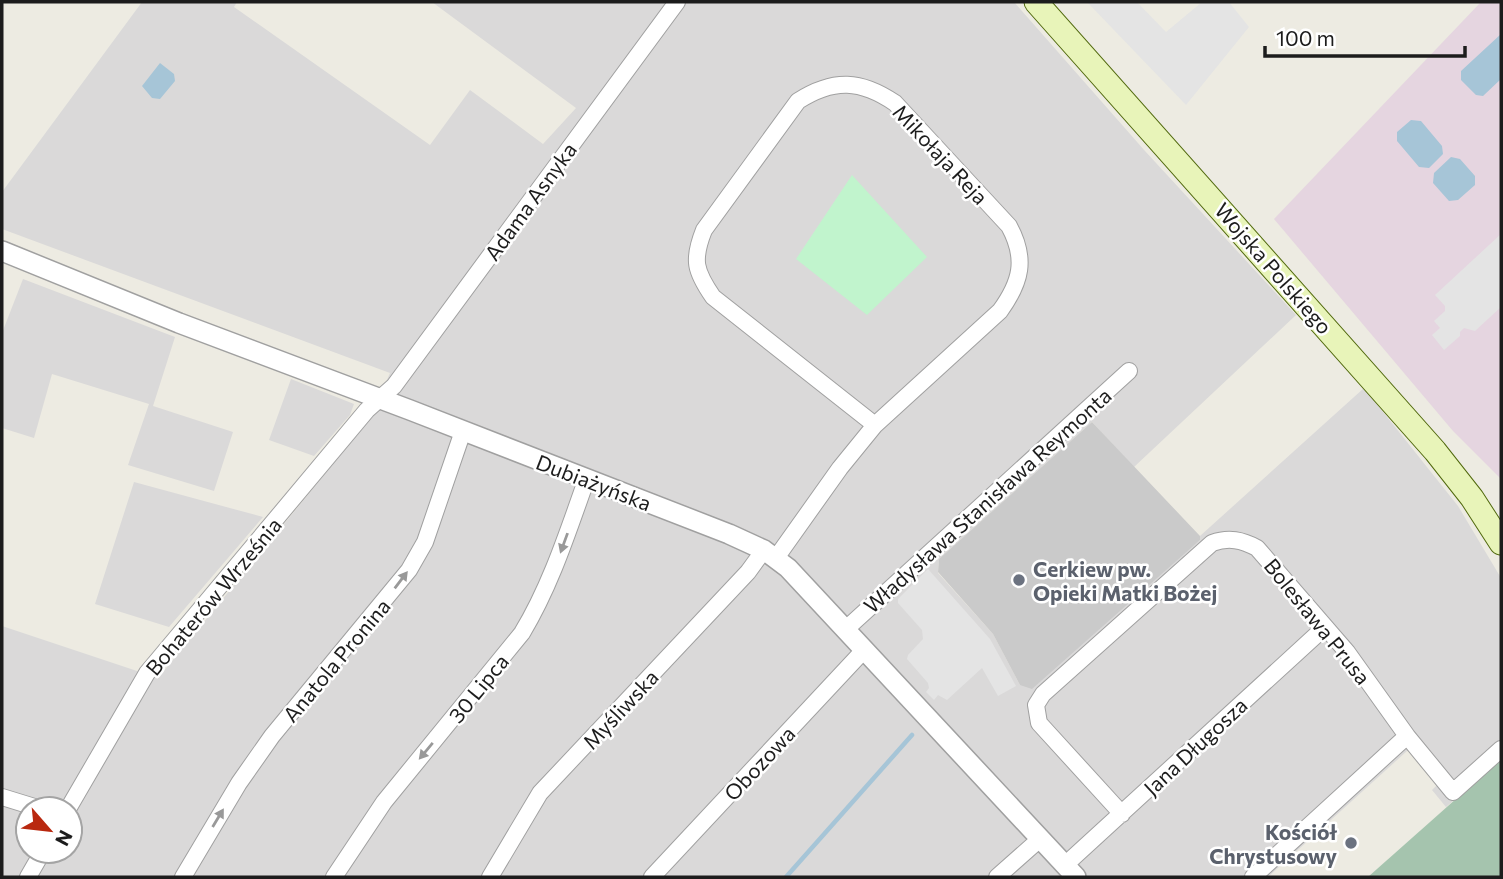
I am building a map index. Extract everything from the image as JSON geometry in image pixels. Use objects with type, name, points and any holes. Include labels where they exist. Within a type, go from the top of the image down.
[{"type":"main road","name":"Wojska Polskiego","points":[[1036,2],[1435,451],[1472,498],[1501,543]]},
{"type":"street","name":"Adama Asnyka","points":[[380,398],[394,386],[677,2]]},
{"type":"street","name":"Mikołaja Reja","points":[[770,554],[876,425],[1000,311],[1016,289],[1020,268],[1019,244],[1009,226],[895,103],[876,90],[857,84],[831,86],[812,92],[798,101],[704,230],[697,249],[696,265],[701,280],[713,297],[876,425]]},
{"type":"street","name":"Dubiażyńska","points":[[2,251],[179,323],[729,534],[770,554],[866,649],[1071,871]]},
{"type":"street","name":"Władysława Stanisława Reymonta","points":[[846,629],[1129,371]]},
{"type":"street","name":"Bohaterów Września","points":[[76,795],[147,673],[358,420],[380,398]]},
{"type":"street","name":"Anatola Pronina","points":[[183,877],[239,783],[272,736],[409,570],[425,542],[463,430]]},
{"type":"street","name":"30 Lipca","points":[[334,877],[384,802],[522,633],[533,615],[559,556],[586,478]]},
{"type":"street","name":"Bolesława Prusa","points":[[1122,814],[1039,723],[1036,705],[1042,694],[1212,543],[1222,539],[1240,540],[1257,548],[1347,652],[1407,736],[1453,792],[1501,749]]},
{"type":"street","name":"Myśliwska","points":[[490,877],[540,793],[748,572],[770,554]]},
{"type":"street","name":"Jana Długosza","points":[[1071,871],[1122,814],[1325,627]]},
{"type":"street","name":"Obozowa","points":[[652,877],[866,649]]},
{"type":"street","points":[[1253,877],[1407,736]]},
{"type":"street","points":[[997,877],[1041,838]]},
{"type":"shaded area","points":[[142,2],[237,2],[234,7],[430,145],[470,90],[543,144],[576,108],[432,2],[1014,2],[1145,151],[1296,315],[1134,467],[1092,422],[939,559],[938,573],[993,634],[1020,685],[1200,540],[1200,536],[1364,388],[1458,506],[1501,578],[1501,759],[1446,807],[1432,790],[1438,784],[1414,752],[1407,751],[1268,877],[2,877],[2,626],[158,678],[370,419],[390,373],[2,229],[2,192]]},
{"type":"shaded area","points":[[1087,2],[1137,2],[1166,32],[1202,2],[1229,2],[1249,27],[1186,105]]},
{"type":"shaded area","points":[[1481,2],[1501,2],[1501,479],[1453,431],[1274,219]]},
{"type":"shaded area","points":[[1501,234],[1501,307],[1475,331],[1464,328],[1460,336],[1444,350],[1432,335],[1440,328],[1434,321],[1445,311],[1445,306],[1435,295]]},
{"type":"shaded area","points":[[23,279],[175,337],[153,406],[233,432],[214,491],[128,465],[149,404],[52,374],[34,438],[2,428],[2,333]]},
{"type":"shaded area","points":[[291,379],[354,404],[350,415],[314,456],[269,440]]},
{"type":"shaded area","points":[[1092,422],[1200,536],[1200,540],[1032,689],[1020,685],[993,634],[938,572],[939,559]]},
{"type":"shaded area","points":[[134,482],[263,517],[169,627],[95,604]]},
{"type":"shaded area","points":[[928,569],[990,639],[1016,686],[998,696],[982,668],[947,700],[938,695],[934,700],[926,692],[928,683],[907,659],[923,639],[922,630],[898,603],[898,599]]},
{"type":"green space","points":[[852,175],[927,257],[867,315],[796,259]]},
{"type":"green space","points":[[1501,759],[1501,877],[1368,877]]},
{"type":"water","points":[[1501,34],[1501,79],[1483,96],[1476,95],[1461,80],[1461,71]]},
{"type":"water","points":[[160,63],[174,74],[175,81],[160,99],[152,98],[142,86]]},
{"type":"water","points":[[1411,120],[1421,121],[1442,146],[1443,154],[1429,168],[1419,167],[1397,141],[1397,132]]},
{"type":"water","points":[[1451,157],[1460,159],[1475,176],[1475,185],[1458,200],[1449,201],[1433,183],[1434,173]]},
{"type":"waterway","points":[[786,877],[912,735]]},
{"type":"place","name":"Cerkiew pw. Opieki Matki Bożej","points":[[1019,580]]},
{"type":"place","name":"Kościół Chrystusowy","points":[[1351,843]]}]
